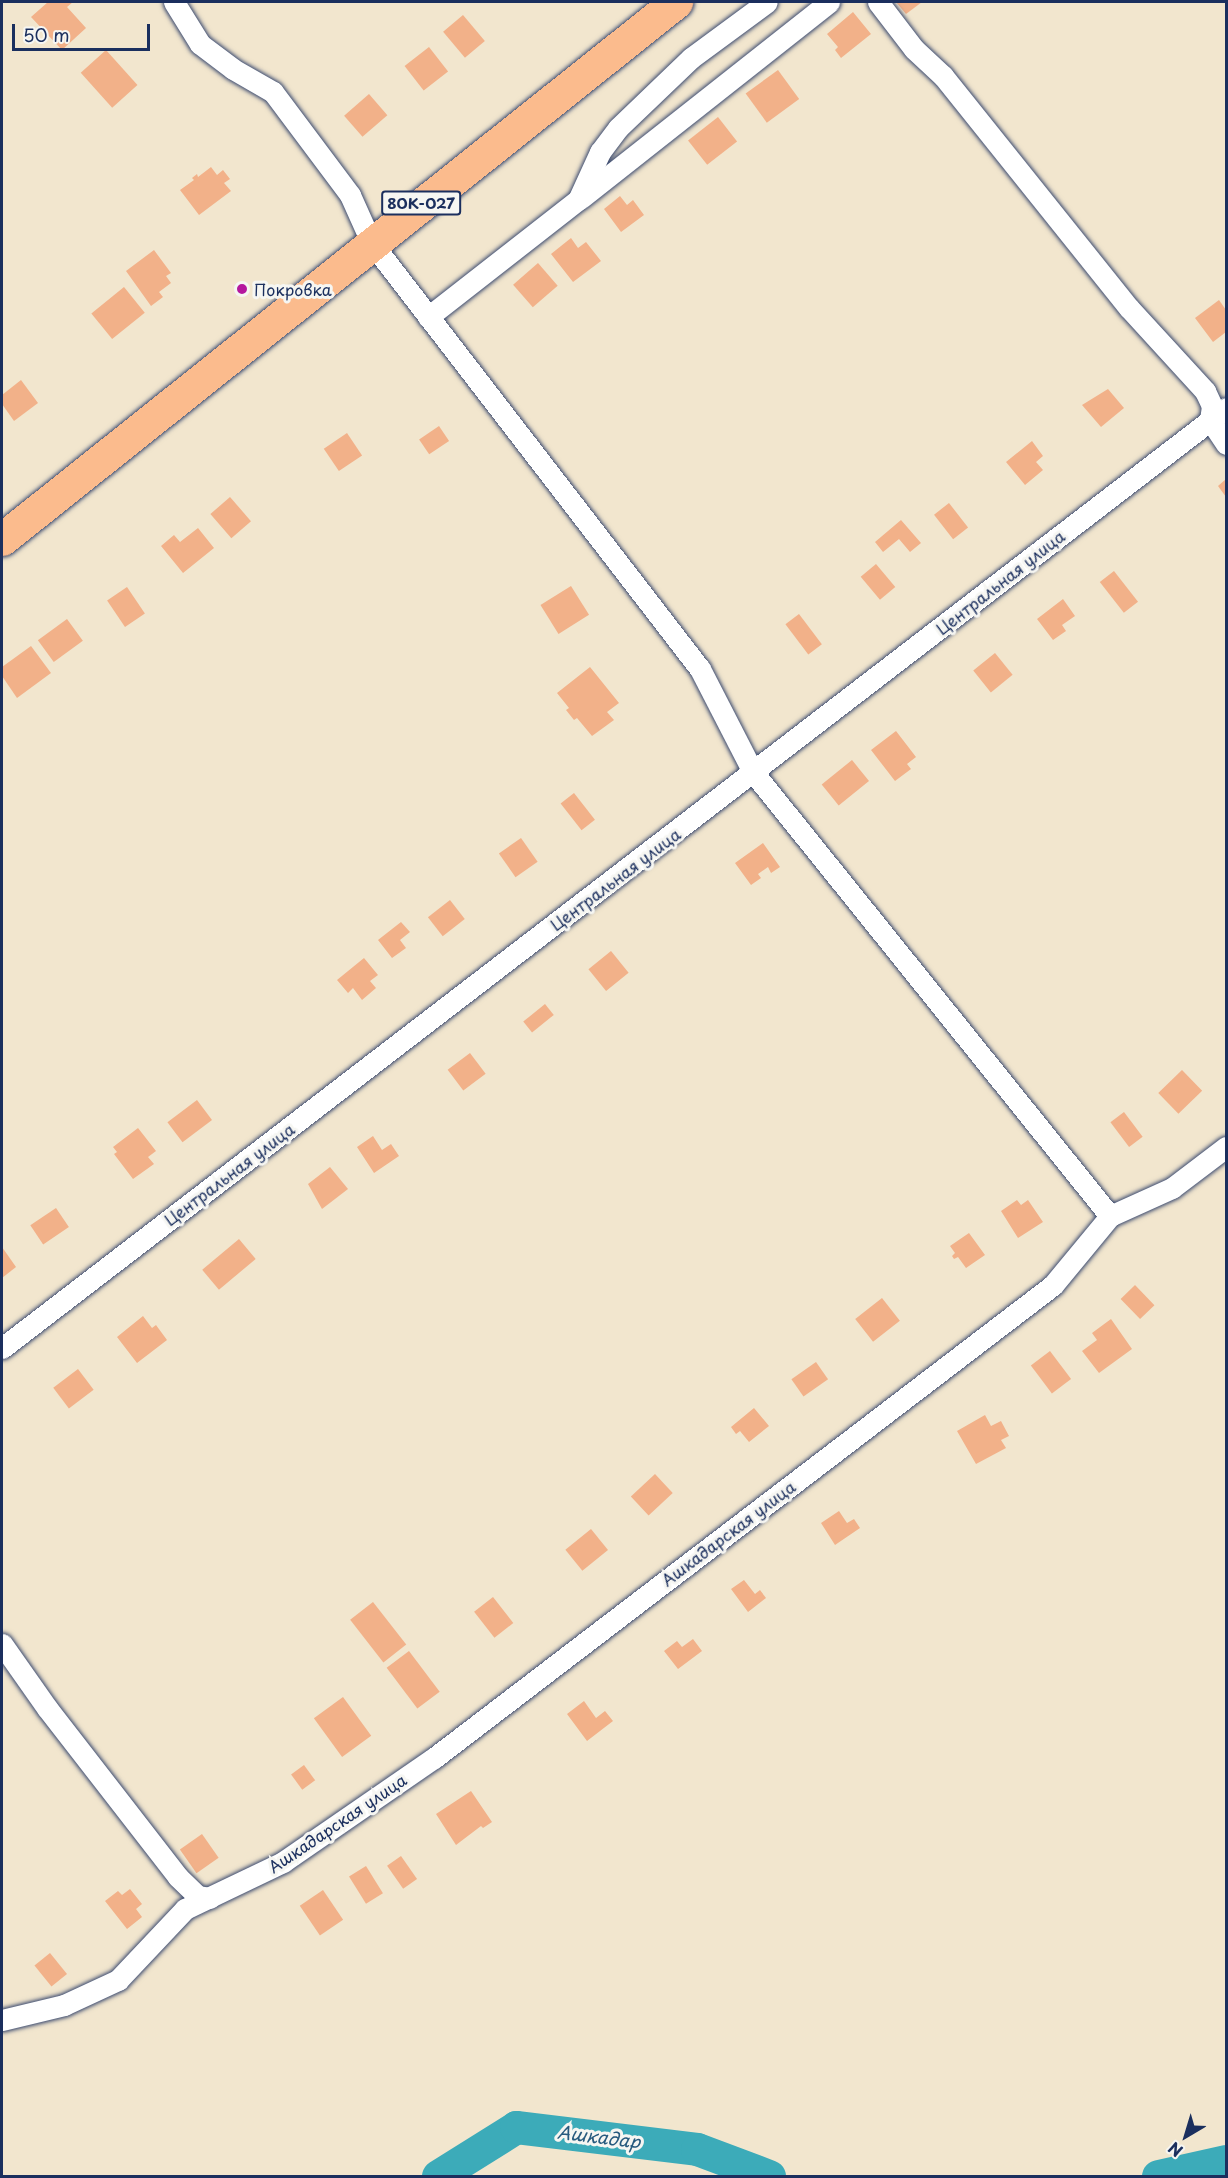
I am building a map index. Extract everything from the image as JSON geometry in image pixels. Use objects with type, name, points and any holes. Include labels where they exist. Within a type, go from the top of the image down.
[{"type":"main road","name":"80К-027","points":[[2,539],[371,242],[676,2]]},
{"type":"street","points":[[174,2],[200,45],[233,69],[273,92],[350,195],[371,242],[700,669],[753,772],[1110,1216]]},
{"type":"street","points":[[578,200],[600,152],[618,128],[682,66],[767,2]]},
{"type":"street","points":[[428,317],[829,2]]},
{"type":"street","points":[[878,2],[907,36],[914,50],[943,76],[1129,308],[1205,390],[1218,414],[1227,444]]},
{"type":"street","name":"Центральная улица","points":[[2,1348],[1218,414]]},
{"type":"street","name":"Ашкадарская улица","points":[[2,2020],[64,2005],[118,1980],[185,1909],[283,1862],[434,1758],[1053,1285],[1110,1216],[1172,1188],[1227,1147]]},
{"type":"street","points":[[2,1644],[47,1708],[178,1877],[198,1896],[210,1898]]},
{"type":"building","points":[[48,2],[73,2],[67,7],[86,28],[62,50],[31,17]]},
{"type":"building","points":[[896,2],[922,2],[906,14]]},
{"type":"building","points":[[853,12],[871,34],[841,58],[835,50],[838,47],[827,34]]},
{"type":"building","points":[[463,15],[485,41],[465,58],[443,32]]},
{"type":"building","points":[[429,47],[448,71],[424,91],[405,66]]},
{"type":"building","points":[[106,50],[137,85],[112,108],[81,73]]},
{"type":"building","points":[[778,70],[799,99],[767,123],[746,94]]},
{"type":"building","points":[[369,94],[387,115],[362,137],[344,116]]},
{"type":"building","points":[[718,117],[737,141],[707,165],[688,140]]},
{"type":"building","points":[[211,167],[217,175],[223,170],[230,179],[224,183],[231,191],[199,215],[180,190],[194,180],[192,178],[197,174],[198,177]]},
{"type":"building","points":[[620,196],[627,205],[633,200],[644,215],[621,232],[604,209]]},
{"type":"building","points":[[571,238],[578,248],[586,242],[601,261],[573,282],[551,254]]},
{"type":"building","points":[[154,250],[171,273],[166,276],[171,283],[159,292],[163,297],[151,306],[126,271]]},
{"type":"building","points":[[538,263],[558,286],[533,307],[513,285]]},
{"type":"building","points":[[124,287],[145,313],[112,339],[91,313]]},
{"type":"building","points":[[1219,300],[1226,310],[1226,332],[1213,342],[1195,318]]},
{"type":"building","points":[[21,380],[38,403],[14,421],[2,404],[2,395]]},
{"type":"building","points":[[1108,389],[1124,408],[1101,427],[1082,405]]},
{"type":"building","points":[[439,426],[449,441],[429,454],[419,439]]},
{"type":"building","points":[[347,433],[362,455],[339,471],[324,449]]},
{"type":"building","points":[[1032,441],[1043,456],[1036,462],[1043,470],[1025,485],[1006,462]]},
{"type":"building","points":[[1226,479],[1226,497],[1218,486]]},
{"type":"building","points":[[230,497],[251,521],[231,538],[210,514]]},
{"type":"building","points":[[949,503],[968,527],[953,539],[934,515]]},
{"type":"building","points":[[901,520],[921,543],[910,552],[899,539],[883,552],[875,542]]},
{"type":"building","points":[[198,528],[214,548],[183,573],[161,546],[174,535],[180,542]]},
{"type":"building","points":[[876,564],[895,587],[880,600],[861,577]]},
{"type":"building","points":[[1114,571],[1138,602],[1124,613],[1100,582]]},
{"type":"building","points":[[571,586],[589,615],[558,634],[540,605]]},
{"type":"building","points":[[127,587],[145,614],[125,627],[107,600]]},
{"type":"building","points":[[1063,599],[1075,616],[1062,625],[1066,631],[1053,640],[1037,619]]},
{"type":"building","points":[[799,614],[822,644],[808,655],[785,624]]},
{"type":"building","points":[[67,619],[83,641],[54,662],[38,640]]},
{"type":"building","points":[[31,646],[51,673],[17,698],[2,676],[2,667]]},
{"type":"building","points":[[995,653],[1013,675],[991,692],[973,671]]},
{"type":"building","points":[[590,667],[619,703],[607,712],[614,720],[592,736],[577,718],[574,720],[566,710],[569,708],[557,693]]},
{"type":"building","points":[[896,731],[916,757],[907,764],[911,769],[895,781],[871,750]]},
{"type":"building","points":[[852,760],[869,781],[839,806],[822,785]]},
{"type":"building","points":[[574,793],[595,820],[582,830],[561,803]]},
{"type":"building","points":[[521,838],[538,862],[516,877],[499,853]]},
{"type":"building","points":[[763,843],[780,867],[771,873],[768,867],[758,874],[761,878],[751,885],[735,863]]},
{"type":"building","points":[[450,900],[465,919],[443,936],[428,917]]},
{"type":"building","points":[[401,922],[410,932],[400,940],[406,948],[392,958],[378,940]]},
{"type":"building","points":[[611,951],[629,973],[606,991],[588,969]]},
{"type":"building","points":[[364,958],[378,975],[370,981],[376,988],[362,1000],[353,988],[348,993],[337,980]]},
{"type":"building","points":[[545,1004],[554,1015],[532,1033],[523,1022]]},
{"type":"building","points":[[470,1053],[486,1074],[463,1091],[448,1070]]},
{"type":"building","points":[[1182,1070],[1202,1091],[1178,1114],[1158,1093]]},
{"type":"building","points":[[197,1100],[212,1120],[182,1142],[167,1122]]},
{"type":"building","points":[[1124,1112],[1143,1137],[1129,1147],[1110,1122]]},
{"type":"building","points":[[138,1128],[156,1151],[148,1157],[154,1164],[133,1179],[114,1154],[117,1152],[113,1147]]},
{"type":"building","points":[[373,1136],[382,1150],[391,1144],[399,1156],[374,1173],[357,1147]]},
{"type":"building","points":[[330,1167],[348,1189],[322,1209],[308,1184]]},
{"type":"building","points":[[1017,1200],[1021,1205],[1028,1200],[1043,1222],[1018,1238],[1001,1211]]},
{"type":"building","points":[[56,1208],[69,1227],[43,1244],[30,1225]]},
{"type":"building","points":[[969,1233],[985,1255],[966,1268],[958,1257],[954,1259],[952,1256],[955,1253],[950,1246]]},
{"type":"building","points":[[239,1239],[256,1259],[219,1290],[202,1270]]},
{"type":"building","points":[[2,1247],[16,1267],[2,1278]]},
{"type":"building","points":[[1135,1285],[1154,1305],[1140,1319],[1121,1299]]},
{"type":"building","points":[[882,1298],[900,1321],[873,1342],[855,1319]]},
{"type":"building","points":[[143,1316],[152,1328],[156,1325],[167,1340],[137,1363],[117,1337]]},
{"type":"building","points":[[1111,1319],[1132,1349],[1099,1373],[1082,1351],[1097,1340],[1092,1333]]},
{"type":"building","points":[[1050,1351],[1071,1379],[1052,1393],[1031,1365]]},
{"type":"building","points":[[816,1362],[828,1379],[803,1396],[791,1379]]},
{"type":"building","points":[[78,1369],[94,1390],[69,1408],[53,1388]]},
{"type":"building","points":[[754,1408],[769,1426],[749,1442],[740,1431],[736,1434],[731,1427]]},
{"type":"building","points":[[985,1415],[991,1426],[1001,1421],[1009,1436],[1001,1440],[1006,1448],[976,1464],[957,1431]]},
{"type":"building","points":[[655,1474],[673,1493],[649,1516],[631,1497]]},
{"type":"building","points":[[839,1511],[847,1523],[854,1519],[860,1528],[835,1545],[821,1523]]},
{"type":"building","points":[[591,1529],[608,1550],[582,1571],[565,1550]]},
{"type":"building","points":[[744,1580],[755,1594],[760,1590],[766,1598],[748,1612],[731,1589]]},
{"type":"building","points":[[493,1597],[513,1623],[494,1638],[474,1612]]},
{"type":"building","points":[[373,1602],[406,1645],[383,1662],[350,1620]]},
{"type":"building","points":[[693,1639],[702,1651],[678,1669],[664,1651],[677,1641],[682,1647]]},
{"type":"building","points":[[409,1651],[440,1692],[417,1709],[387,1668]]},
{"type":"building","points":[[343,1697],[371,1736],[342,1757],[314,1718]]},
{"type":"building","points":[[584,1701],[596,1718],[605,1711],[613,1721],[587,1741],[567,1714]]},
{"type":"building","points":[[304,1765],[315,1780],[302,1790],[291,1774]]},
{"type":"building","points":[[471,1791],[492,1822],[483,1828],[481,1826],[456,1845],[436,1814]]},
{"type":"building","points":[[202,1834],[219,1858],[197,1873],[180,1849]]},
{"type":"building","points":[[401,1856],[417,1879],[403,1889],[387,1866]]},
{"type":"building","points":[[366,1866],[383,1893],[366,1904],[349,1877]]},
{"type":"building","points":[[130,1889],[142,1904],[136,1909],[142,1917],[127,1929],[105,1901],[118,1891],[122,1895]]},
{"type":"building","points":[[323,1890],[343,1920],[320,1936],[300,1906]]},
{"type":"building","points":[[50,1953],[67,1974],[51,1987],[34,1966]]},
{"type":"waterway","name":"Ашкадар","points":[[438,2176],[516,2127],[697,2149],[769,2176]]},
{"type":"waterway","name":"Ашкадар","points":[[1158,2176],[1226,2161]]},
{"type":"place","name":"Покровка","points":[[242,289]]}]
